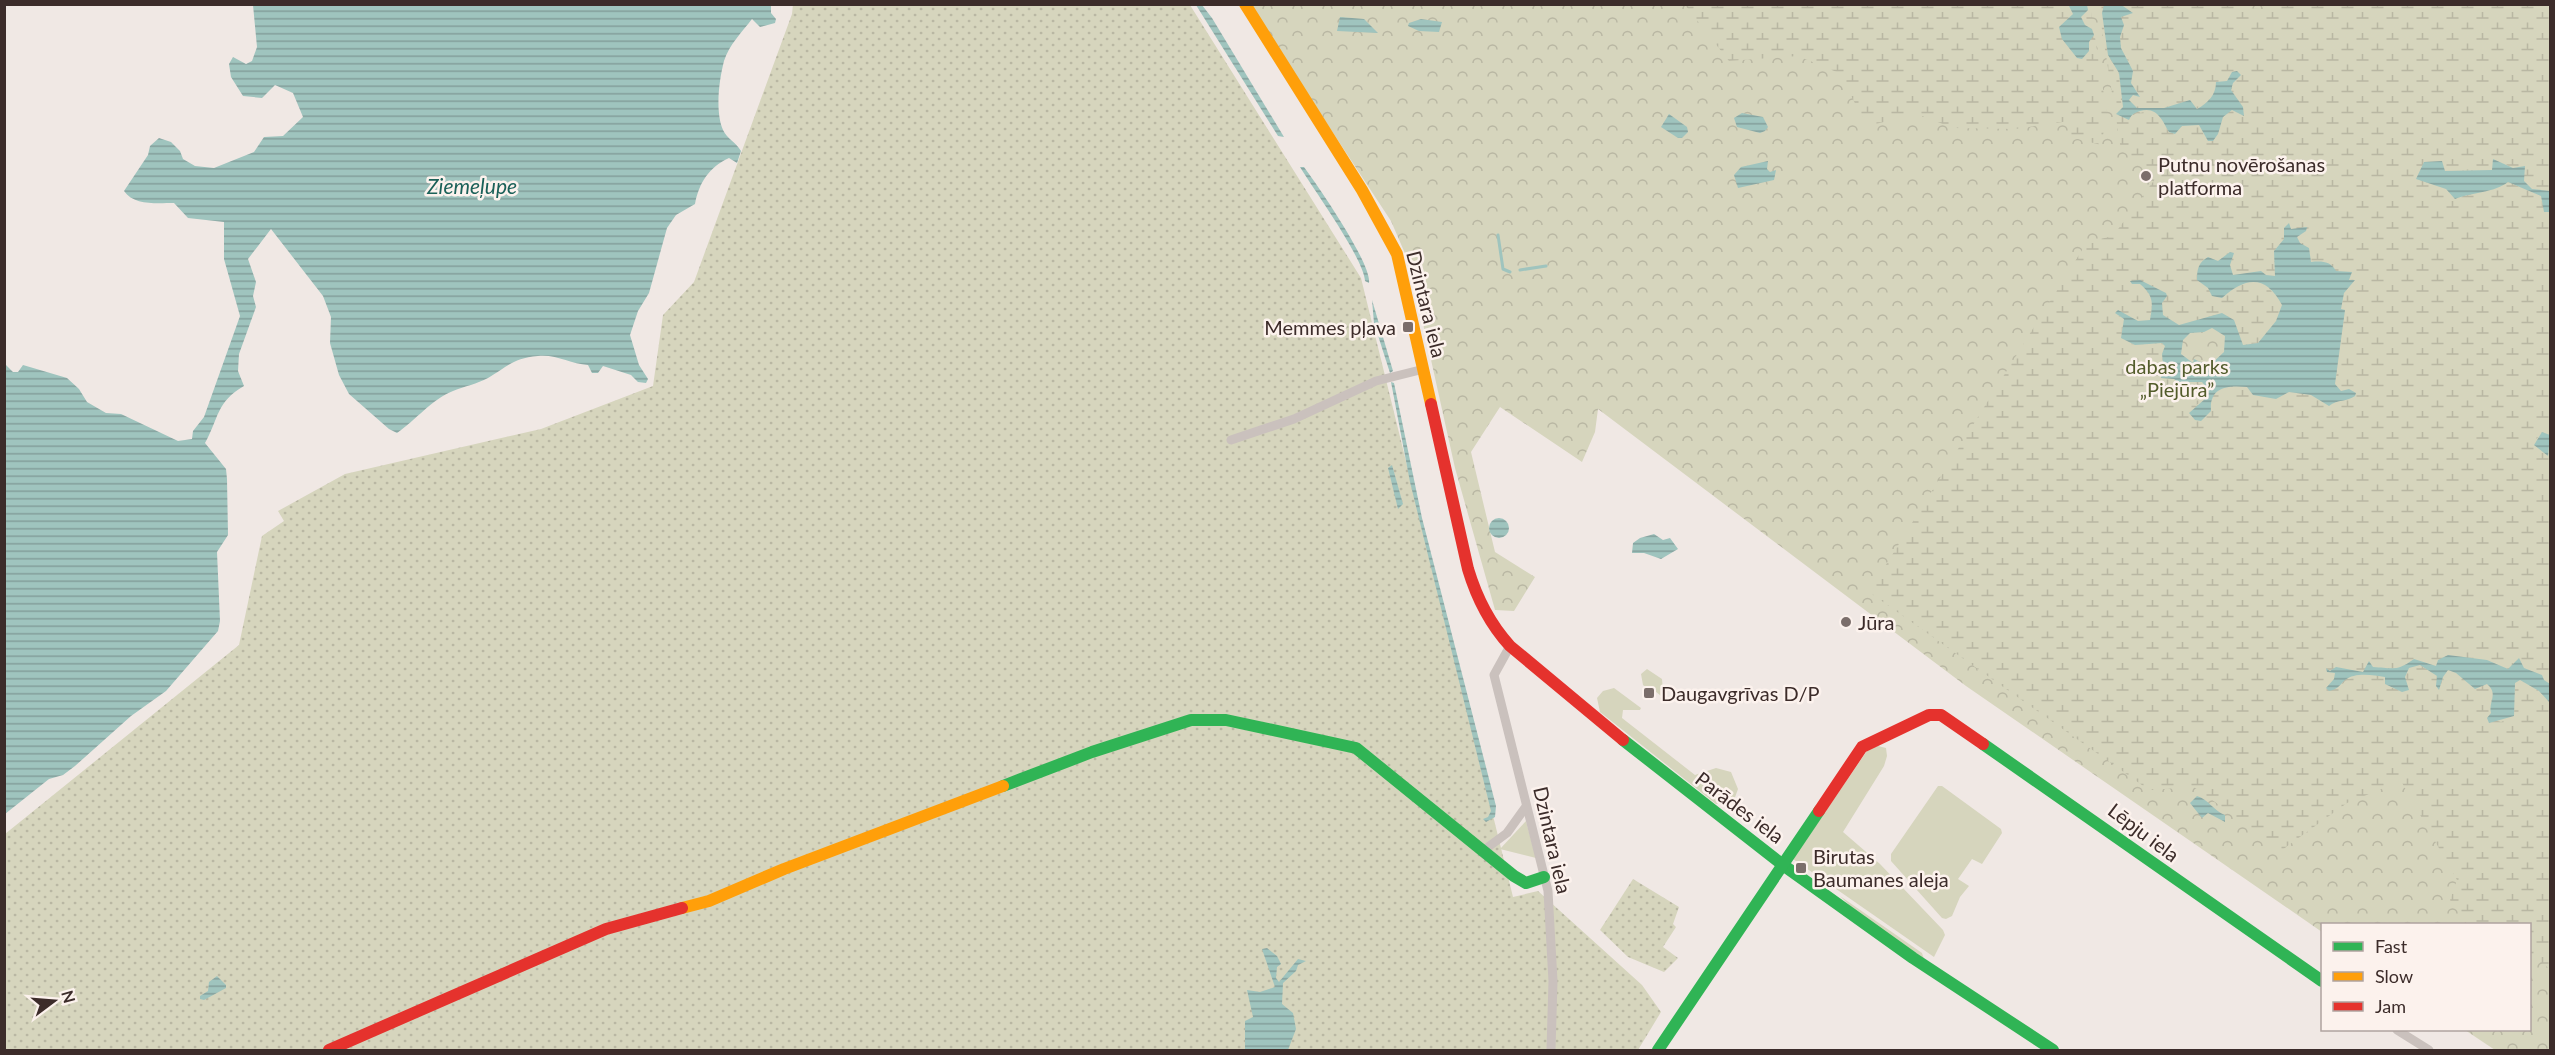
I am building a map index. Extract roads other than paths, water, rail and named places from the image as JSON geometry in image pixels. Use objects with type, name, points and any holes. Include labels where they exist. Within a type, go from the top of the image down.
[{"type":"street","name":"Dzintara iela","points":[[1245,4],[1263,39],[1379,218],[1397,254],[1468,568],[1484,612]]},
{"type":"street","points":[[1231,440],[1294,419],[1376,381],[1424,369]]},
{"type":"street","name":"Parādes iela","points":[[1484,612],[1494,629],[1510,646],[1623,741],[1783,864],[1913,958],[2053,1050]]},
{"type":"street","name":"Dzintara iela","points":[[1510,646],[1494,675],[1525,808],[1548,891],[1551,929],[1551,1050]]},
{"type":"street","name":"Lēpju iela","points":[[1783,864],[1862,747],[1929,715],[1941,715],[2084,812],[2321,980]]},
{"type":"street","points":[[329,1050],[606,929],[708,901],[784,869],[1092,752],[1191,720],[1226,720],[1356,748],[1526,883],[1544,877]]},
{"type":"street","points":[[1484,850],[1507,832],[1525,808]]},
{"type":"street","points":[[1658,1050],[1783,864]]},
{"type":"street","points":[[2400,1031],[2429,1050]]},
{"type":"water","name":"Ziemeļupe","points":[[771,4],[771,13],[776,19],[775,23],[760,27],[752,19],[726,55],[721,77],[719,114],[725,133],[741,151],[737,163],[729,158],[706,176],[695,204],[676,215],[667,228],[649,293],[638,311],[630,335],[639,365],[648,379],[646,383],[638,382],[631,375],[603,366],[598,373],[592,373],[588,365],[551,356],[529,357],[511,364],[484,380],[445,395],[397,433],[389,429],[349,394],[339,375],[330,343],[331,317],[323,296],[271,229],[248,259],[256,282],[253,296],[256,307],[239,354],[238,371],[244,386],[223,404],[205,443],[226,469],[227,479],[228,535],[217,552],[220,621],[218,631],[166,691],[131,716],[75,766],[63,775],[49,779],[5,814],[5,358],[6,365],[13,372],[18,372],[23,365],[67,378],[79,389],[87,402],[106,413],[121,414],[178,441],[192,439],[193,431],[204,417],[240,316],[224,259],[224,222],[188,218],[174,203],[140,201],[128,196],[124,191],[148,155],[150,146],[159,138],[171,142],[180,151],[183,159],[195,166],[214,168],[254,152],[264,137],[283,136],[303,117],[293,93],[275,85],[262,98],[243,96],[231,77],[229,64],[233,57],[246,64],[252,61],[257,47],[253,5]]},
{"type":"water","points":[[2120,4],[2133,13],[2121,17],[2124,25],[2120,37],[2121,48],[2133,71],[2131,83],[2140,97],[2133,95],[2129,100],[2137,108],[2164,108],[2190,100],[2197,109],[2211,98],[2216,82],[2227,81],[2232,72],[2237,71],[2241,75],[2233,83],[2231,90],[2243,107],[2244,116],[2232,110],[2223,117],[2218,134],[2213,141],[2208,141],[2199,125],[2182,126],[2175,134],[2169,132],[2158,115],[2151,110],[2136,112],[2129,120],[2116,114],[2123,107],[2119,73],[2108,55],[2102,13],[2104,5]]},
{"type":"water","points":[[1196,5],[1202,5],[1212,18],[1284,137],[1278,136]]},
{"type":"water","points":[[2061,5],[2087,5],[2088,10],[2081,17],[2085,25],[2092,29],[2094,35],[2089,42],[2089,51],[2082,59],[2077,58],[2062,39],[2059,27],[2073,14],[2069,6]]},
{"type":"water","points":[[1340,17],[1364,19],[1378,33],[1337,31]]},
{"type":"water","points":[[1421,19],[1442,22],[1439,32],[1419,31],[1408,26],[1409,23]]},
{"type":"water","points":[[1742,113],[1763,117],[1768,127],[1760,133],[1737,127],[1734,118]]},
{"type":"water","points":[[1669,114],[1687,127],[1688,132],[1682,138],[1678,138],[1661,127]]},
{"type":"water","points":[[2493,159],[2513,168],[2525,166],[2524,181],[2532,189],[2550,191],[2550,212],[2544,212],[2541,196],[2508,182],[2496,188],[2455,199],[2446,189],[2416,179],[2424,162],[2442,161],[2445,171],[2492,170]]},
{"type":"water","points":[[1768,161],[1767,169],[1770,172],[1776,170],[1774,180],[1738,188],[1734,175],[1741,167]]},
{"type":"water","points":[[1300,167],[1304,167],[1343,225],[1368,273],[1369,283],[1365,281],[1348,241]]},
{"type":"water","points":[[2289,223],[2291,229],[2307,227],[2306,231],[2297,237],[2300,243],[2309,248],[2311,262],[2325,262],[2336,271],[2352,272],[2349,280],[2355,280],[2344,293],[2341,309],[2345,310],[2335,384],[2341,391],[2349,389],[2356,393],[2355,396],[2329,406],[2311,395],[2289,392],[2276,399],[2253,395],[2247,387],[2226,387],[2216,392],[2211,403],[2211,411],[2201,421],[2195,420],[2189,413],[2205,399],[2207,388],[2202,382],[2190,382],[2183,386],[2174,379],[2161,378],[2161,370],[2156,366],[2163,364],[2162,354],[2165,346],[2162,343],[2135,345],[2121,338],[2124,319],[2115,313],[2118,310],[2138,321],[2150,320],[2152,304],[2150,296],[2140,284],[2132,284],[2130,281],[2140,280],[2166,293],[2167,296],[2162,303],[2163,315],[2179,325],[2222,313],[2234,320],[2243,345],[2258,343],[2276,321],[2282,305],[2276,295],[2269,288],[2255,282],[2239,286],[2222,298],[2212,296],[2208,288],[2197,280],[2198,269],[2208,257],[2218,261],[2230,252],[2234,253],[2230,265],[2233,275],[2261,271],[2266,275],[2275,276],[2274,251],[2284,239],[2284,228]],"holes":[[[2212,328],[2225,336],[2224,352],[2209,366],[2194,359],[2193,363],[2181,354],[2183,340],[2190,333],[2204,332]]]},
{"type":"water","points":[[1372,300],[1393,371],[1390,373],[1374,323]]},
{"type":"water","points":[[1391,382],[1394,383],[1422,518],[1496,806],[1495,817],[1486,822],[1483,819],[1488,817],[1491,811],[1410,482]]},
{"type":"water","points":[[2542,432],[2550,435],[2548,456],[2534,445]]},
{"type":"water","points":[[1392,465],[1403,504],[1398,509],[1388,468]]},
{"type":"water","points":[[1499,518],[1506,521],[1509,528],[1506,535],[1499,538],[1492,535],[1489,528],[1492,521]]},
{"type":"water","points":[[1654,534],[1663,540],[1670,538],[1678,549],[1661,559],[1644,553],[1632,553],[1633,543],[1640,538]]},
{"type":"water","points":[[2448,655],[2487,660],[2508,669],[2519,658],[2524,668],[2542,675],[2544,680],[2550,684],[2550,703],[2539,691],[2520,680],[2515,683],[2514,716],[2489,723],[2487,718],[2491,713],[2493,695],[2487,684],[2475,689],[2456,673],[2448,670],[2439,690],[2436,686],[2437,676],[2420,665],[2409,668],[2405,677],[2409,690],[2402,692],[2385,684],[2385,677],[2370,675],[2349,677],[2332,690],[2329,691],[2326,688],[2334,679],[2335,673],[2327,672],[2326,668],[2330,671],[2336,667],[2363,672],[2369,661],[2373,667],[2394,668],[2403,666],[2414,659],[2436,666],[2438,660]]},
{"type":"water","points":[[2197,796],[2225,815],[2225,822],[2208,813],[2202,818],[2190,803]]},
{"type":"water","points":[[1267,948],[1277,956],[1281,964],[1277,967],[1276,978],[1279,982],[1298,959],[1306,961],[1298,965],[1296,971],[1283,983],[1282,1004],[1293,1013],[1296,1029],[1288,1050],[1245,1050],[1245,1021],[1253,1017],[1247,990],[1260,992],[1275,987],[1262,949]]},
{"type":"water","points":[[217,976],[226,988],[204,1000],[200,999],[200,996],[208,991],[209,982]]},
{"type":"waterway","points":[[1498,235],[1503,269],[1510,272]]},
{"type":"waterway","points":[[1520,270],[1546,266]]},
{"type":"place","name":"Putnu novērošanas platforma","points":[[2146,176]]},
{"type":"place","name":"Memmes pļava","points":[[1408,327]]},
{"type":"place","name":"Jūra","points":[[1846,622]]},
{"type":"place","name":"Daugavgrīvas D/P","points":[[1649,693]]},
{"type":"place","name":"Birutas Baumanes aleja","points":[[1801,868]]},
{"type":"park label","name":"dabas parks „Piejūra”","points":[[2177,378]]}]
